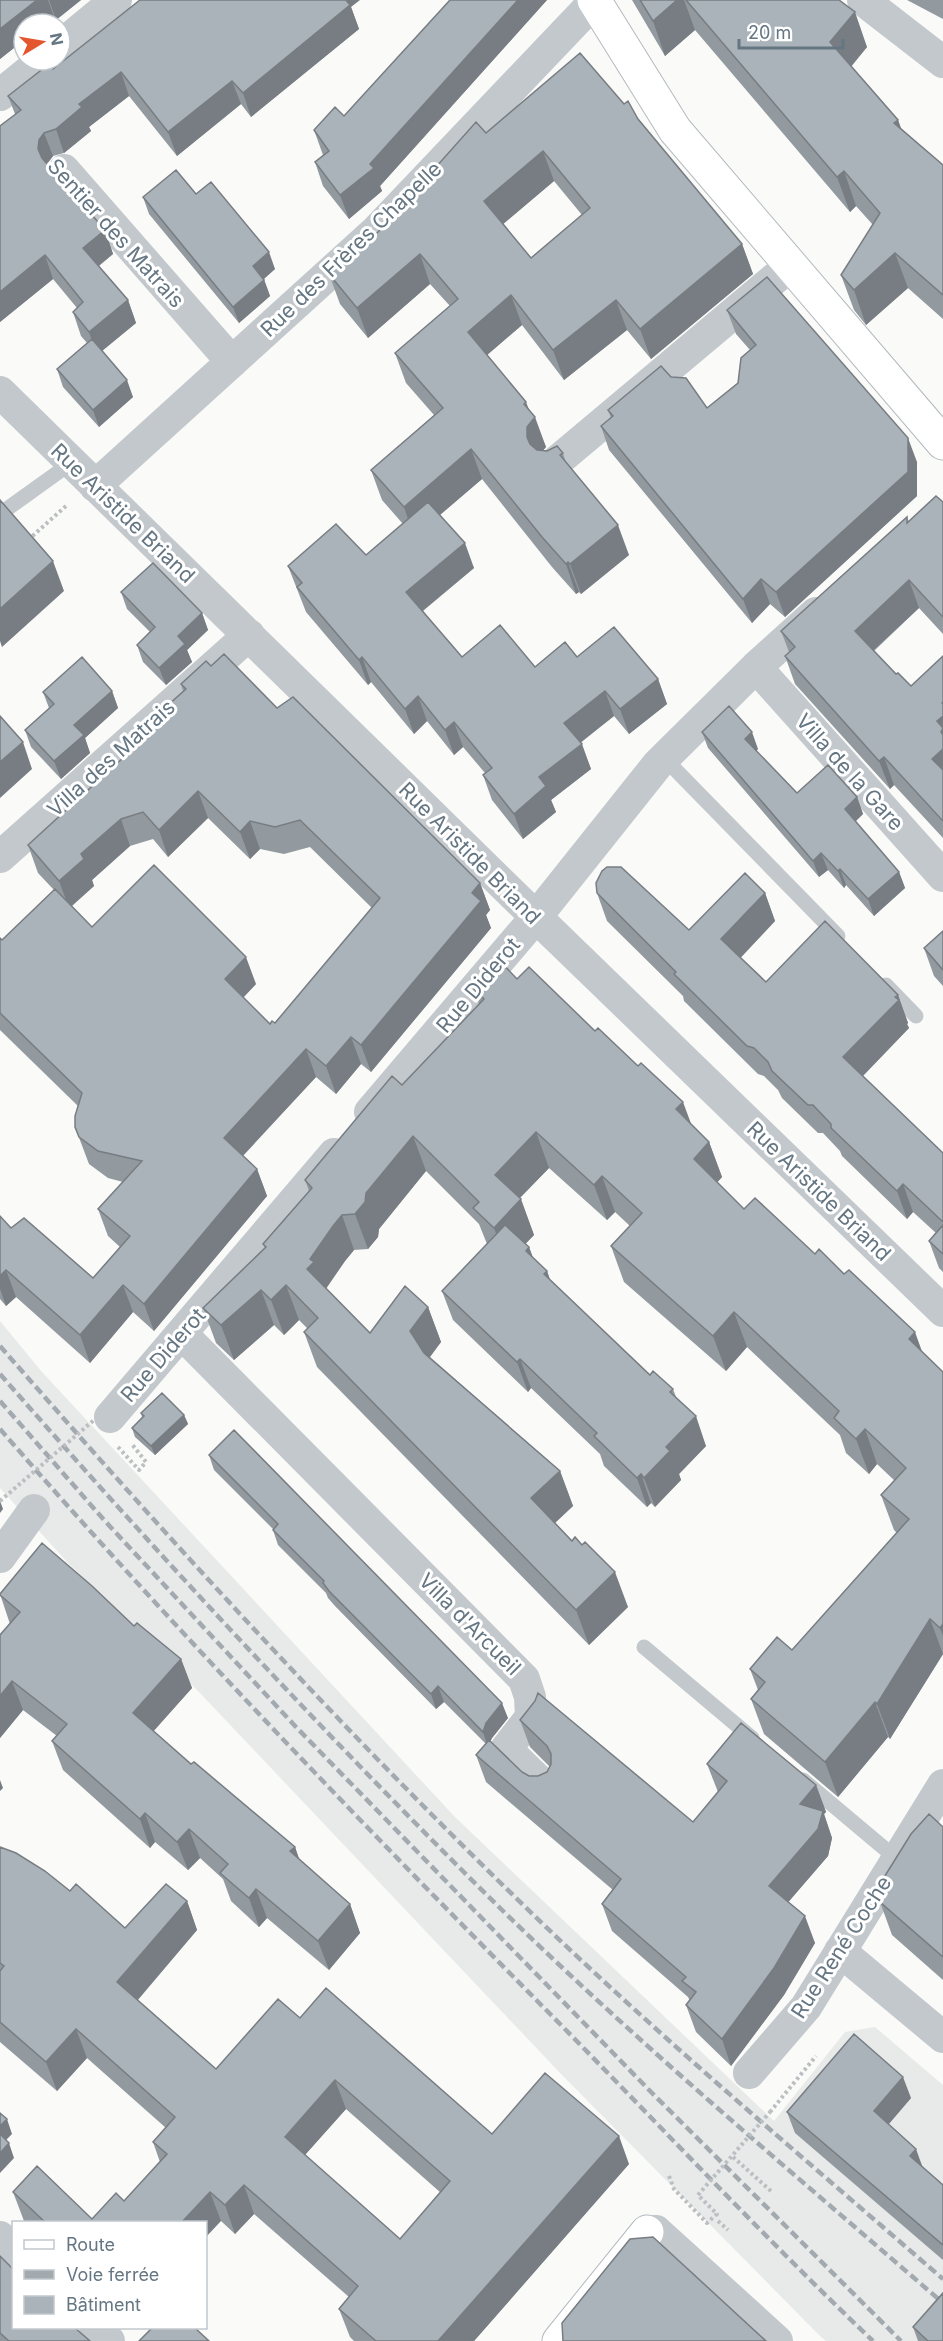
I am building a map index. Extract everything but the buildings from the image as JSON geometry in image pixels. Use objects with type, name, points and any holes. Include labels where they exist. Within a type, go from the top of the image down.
[{"type":"main road","points":[[595,0],[675,130],[943,443]]},
{"type":"main road","points":[[559,2341],[647,2232]]},
{"type":"street","points":[[72,36],[116,0]]},
{"type":"street","name":"Rue des Frères Chapelle","points":[[83,494],[376,231],[595,0]]},
{"type":"street","points":[[863,0],[943,62]]},
{"type":"street","points":[[0,95],[28,72]]},
{"type":"street","name":"Sentier des Matrais","points":[[64,170],[232,362]]},
{"type":"street","points":[[555,463],[791,265]]},
{"type":"street","name":"Rue Aristide Briand","points":[[0,392],[71,463],[83,494],[249,635],[943,1311]]},
{"type":"street","name":"Rue Diderot","points":[[102,1418],[182,1334],[536,917],[664,758],[756,667],[835,595]]},
{"type":"street","name":"Villa des Matrais","points":[[0,856],[249,635]]},
{"type":"street","name":"Villa de la Gare","points":[[756,667],[943,876]]},
{"type":"street","name":"Villa d'Arcueil","points":[[182,1334],[524,1678],[530,1697],[531,1717],[506,1749],[543,1786]]},
{"type":"street","points":[[0,1557],[34,1510]]},
{"type":"street","name":"Rue René Coche","points":[[749,2073],[806,2007],[943,1785]]},
{"type":"street","points":[[840,1951],[943,2037]]},
{"type":"street","points":[[647,2232],[656,2231],[777,2341]]},
{"type":"street","points":[[0,2237],[12,2248]]},
{"type":"street","points":[[96,2329],[109,2341]]},
{"type":"lane","points":[[0,514],[71,463]]},
{"type":"lane","points":[[664,758],[851,949]]},
{"type":"lane","points":[[875,974],[916,1016]]},
{"type":"lane","points":[[644,1647],[761,1745]]},
{"type":"lane","points":[[788,1768],[897,1859]]},
{"type":"path","points":[[23,544],[83,494]]},
{"type":"path","points":[[0,1501],[102,1418]]},
{"type":"path","points":[[669,2176],[674,2188],[708,2223],[717,2214],[698,2195],[733,2157],[816,2056]]},
{"type":"path","points":[[733,2157],[772,2193]]},
{"type":"path","points":[[718,2221],[728,2230]]},
{"type":"shaded area","points":[[0,1321],[42,1372],[454,1816],[774,2121],[845,2032],[875,2027],[943,2085],[943,2341],[826,2341],[820,2336],[562,2075],[198,1691],[67,1562],[0,1488]]},
{"type":"railway","points":[[0,1346],[252,1627],[448,1831],[619,1996],[943,2279]]},
{"type":"railway","points":[[0,1374],[246,1646],[372,1779],[501,1909],[609,2011],[943,2303]]},
{"type":"railway","points":[[0,1401],[104,1520],[296,1727],[652,2093],[901,2341]]},
{"type":"railway","points":[[0,1429],[136,1582],[346,1805],[754,2224],[873,2341]]}]
